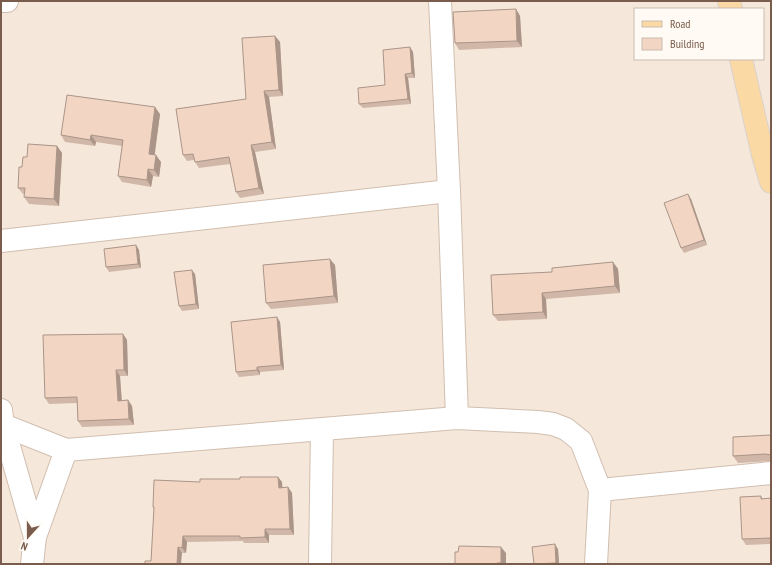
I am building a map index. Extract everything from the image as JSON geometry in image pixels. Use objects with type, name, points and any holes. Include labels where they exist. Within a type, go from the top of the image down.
[{"type":"main road","points":[[741,60],[763,155],[771,182]]},
{"type":"street","points":[[1,1],[7,1]]},
{"type":"street","points":[[440,1],[449,191],[457,418]]},
{"type":"street","points":[[1,241],[449,191]]},
{"type":"street","points":[[2,420],[66,450],[457,418],[553,424],[566,429],[581,441],[600,490],[596,564]]},
{"type":"street","points":[[2,420],[35,537]]},
{"type":"street","points":[[320,564],[322,430]]},
{"type":"street","points":[[32,564],[35,537],[66,450]]},
{"type":"street","points":[[600,490],[771,473]]},
{"type":"shaded area","points":[[1,1],[771,1],[771,564],[1,564]]},
{"type":"building","points":[[516,9],[517,41],[455,43],[453,12]]},
{"type":"building","points":[[275,36],[279,90],[264,91],[272,142],[251,145],[259,188],[236,192],[229,157],[195,162],[193,154],[183,155],[176,109],[246,99],[242,38]]},
{"type":"building","points":[[410,47],[412,73],[405,74],[408,99],[359,104],[358,88],[385,85],[383,50]]},
{"type":"building","points":[[67,95],[155,107],[149,154],[156,155],[154,170],[148,169],[147,180],[118,176],[123,140],[91,135],[90,140],[61,135]]},
{"type":"building","points":[[28,144],[57,146],[54,199],[24,197],[25,188],[18,188],[19,167],[22,167],[23,157],[27,157]]},
{"type":"building","points":[[688,194],[704,240],[681,248],[664,203]]},
{"type":"building","points":[[136,245],[138,264],[106,267],[104,249]]},
{"type":"building","points":[[330,259],[334,296],[266,303],[263,265]]},
{"type":"building","points":[[613,262],[615,286],[542,293],[543,312],[493,315],[491,275],[552,272],[552,268]]},
{"type":"building","points":[[192,270],[196,304],[179,306],[174,272]]},
{"type":"building","points":[[277,317],[281,365],[257,367],[257,370],[236,372],[231,322]]},
{"type":"building","points":[[123,334],[124,370],[116,370],[118,401],[128,400],[129,419],[78,421],[77,397],[45,398],[43,335]]},
{"type":"building","points":[[771,435],[771,455],[733,456],[733,437]]},
{"type":"building","points":[[240,477],[278,477],[279,488],[288,487],[290,529],[265,529],[265,537],[240,538],[240,536],[183,536],[182,548],[178,547],[177,564],[145,564],[145,561],[151,561],[154,480],[200,482],[200,479],[240,479]]},
{"type":"building","points":[[761,496],[761,499],[771,498],[771,538],[742,539],[740,497]]},
{"type":"building","points":[[555,544],[556,563],[534,564],[532,547]]},
{"type":"building","points":[[459,546],[501,547],[501,563],[455,564],[455,552],[458,552]]}]
